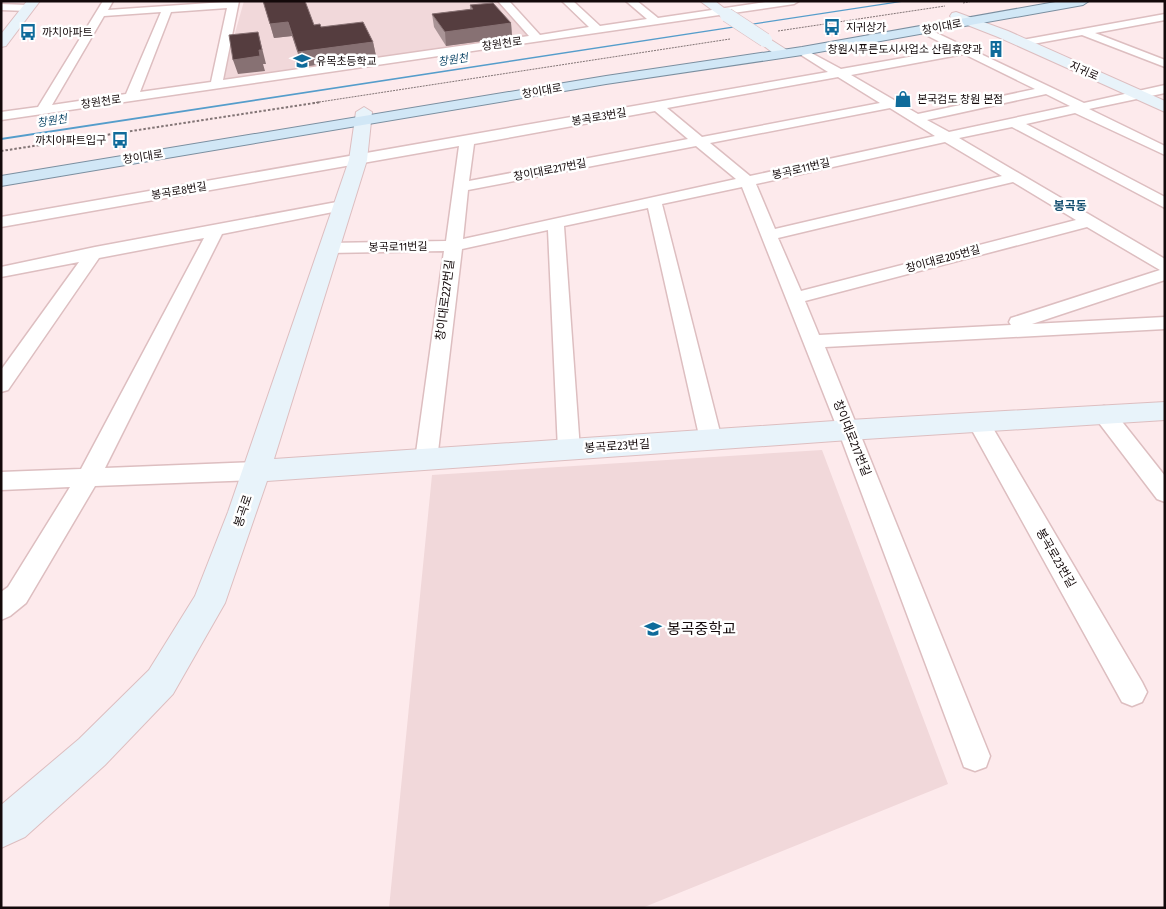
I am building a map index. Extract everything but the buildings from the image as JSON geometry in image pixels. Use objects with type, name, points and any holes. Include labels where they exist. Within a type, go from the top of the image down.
[{"type":"main road","name":"창이대로","points":[[1,168],[363,117],[606,80],[773,43],[961,11],[1046,1]]},
{"type":"main road","name":"창이대로","points":[[773,43],[802,51],[942,27],[961,11],[1001,16],[1084,1]]},
{"type":"main road","name":"창이대로","points":[[1,181],[363,117]]},
{"type":"street","points":[[42,110],[108,1]]},
{"type":"street","points":[[503,1],[538,39]]},
{"type":"street","points":[[567,1],[598,30]]},
{"type":"street","points":[[630,1],[656,22]]},
{"type":"street","points":[[706,1],[773,43]]},
{"type":"street","name":"창원천로","points":[[1,116],[598,30],[725,14],[779,2],[794,1]]},
{"type":"street","points":[[102,13],[234,3],[216,86]]},
{"type":"street","points":[[1,7],[31,5]]},
{"type":"street","points":[[1,43],[31,5]]},
{"type":"street","points":[[131,98],[167,9]]},
{"type":"street","name":"지귀로","points":[[961,11],[1022,43],[1165,106]]},
{"type":"street","points":[[1001,16],[996,20],[995,24],[1004,34]]},
{"type":"street","points":[[1022,43],[1165,17]]},
{"type":"street","name":"지귀로","points":[[942,27],[967,28],[1004,34]]},
{"type":"street","points":[[924,30],[1047,90],[1165,151]]},
{"type":"street","points":[[1083,32],[1165,64]]},
{"type":"street","name":"봉곡로3번길","points":[[358,160],[967,50]]},
{"type":"street","points":[[802,51],[841,72],[1165,266]]},
{"type":"street","name":"봉곡로11번길","points":[[328,248],[452,246],[1165,89]]},
{"type":"street","points":[[917,118],[1047,90]]},
{"type":"street","points":[[698,142],[893,104]]},
{"type":"street","name":"창이대로217번길","points":[[658,107],[747,181],[850,430],[975,756]]},
{"type":"street","name":"봉곡로","points":[[1,828],[11,822],[92,752],[160,682],[210,603],[256,472],[358,160],[363,117]]},
{"type":"street","points":[[1013,122],[1165,203]]},
{"type":"street","name":"창이대로227번길","points":[[426,460],[467,141]]},
{"type":"street","name":"창이대로217번길","points":[[460,187],[698,142]]},
{"type":"street","name":"봉곡로8번길","points":[[1,222],[358,160]]},
{"type":"street","points":[[769,235],[1016,177]]},
{"type":"street","points":[[654,202],[711,440]]},
{"type":"street","points":[[1,272],[95,252],[342,206]]},
{"type":"street","name":"창이대로205번길","points":[[795,298],[1090,221]]},
{"type":"street","points":[[556,223],[568,450]]},
{"type":"street","points":[[1,608],[17,595],[88,478],[216,230]]},
{"type":"street","points":[[1,385],[95,252]]},
{"type":"street","points":[[989,332],[1165,274]]},
{"type":"street","points":[[813,341],[1165,323]]},
{"type":"street","name":"봉곡로23번길","points":[[256,472],[850,430],[1165,411]]},
{"type":"street","points":[[1104,414],[1165,493]]},
{"type":"street","name":"봉곡로23번길","points":[[979,423],[1132,692]]},
{"type":"street","points":[[1,481],[256,472]]},
{"type":"path","points":[[773,43],[961,11],[973,1]]},
{"type":"path","points":[[1,151],[738,37]]},
{"type":"shaded area","name":"유목초등학교","points":[[244,1],[497,1],[532,38],[221,83]]},
{"type":"shaded area","name":"봉곡중학교","points":[[822,450],[948,784],[642,908],[389,908],[432,475]]},
{"type":"waterway","name":"창원천","points":[[1,139],[907,1]]},
{"type":"place","name":"지귀상가","points":[[832,27]]},
{"type":"place","name":"까치아파트","points":[[28,32]]},
{"type":"place","name":"창원시푸른도시사업소 산림휴양과","points":[[996,49]]},
{"type":"place","name":"유목초등학교","points":[[302,61]]},
{"type":"place","name":"본국검도 창원 본점","points":[[903,99]]},
{"type":"place","name":"까치아파트입구","points":[[120,140]]},
{"type":"place","name":"봉곡중학교","points":[[653,629]]},
{"type":"district","name":"봉곡동","points":[[1070,206]]}]
